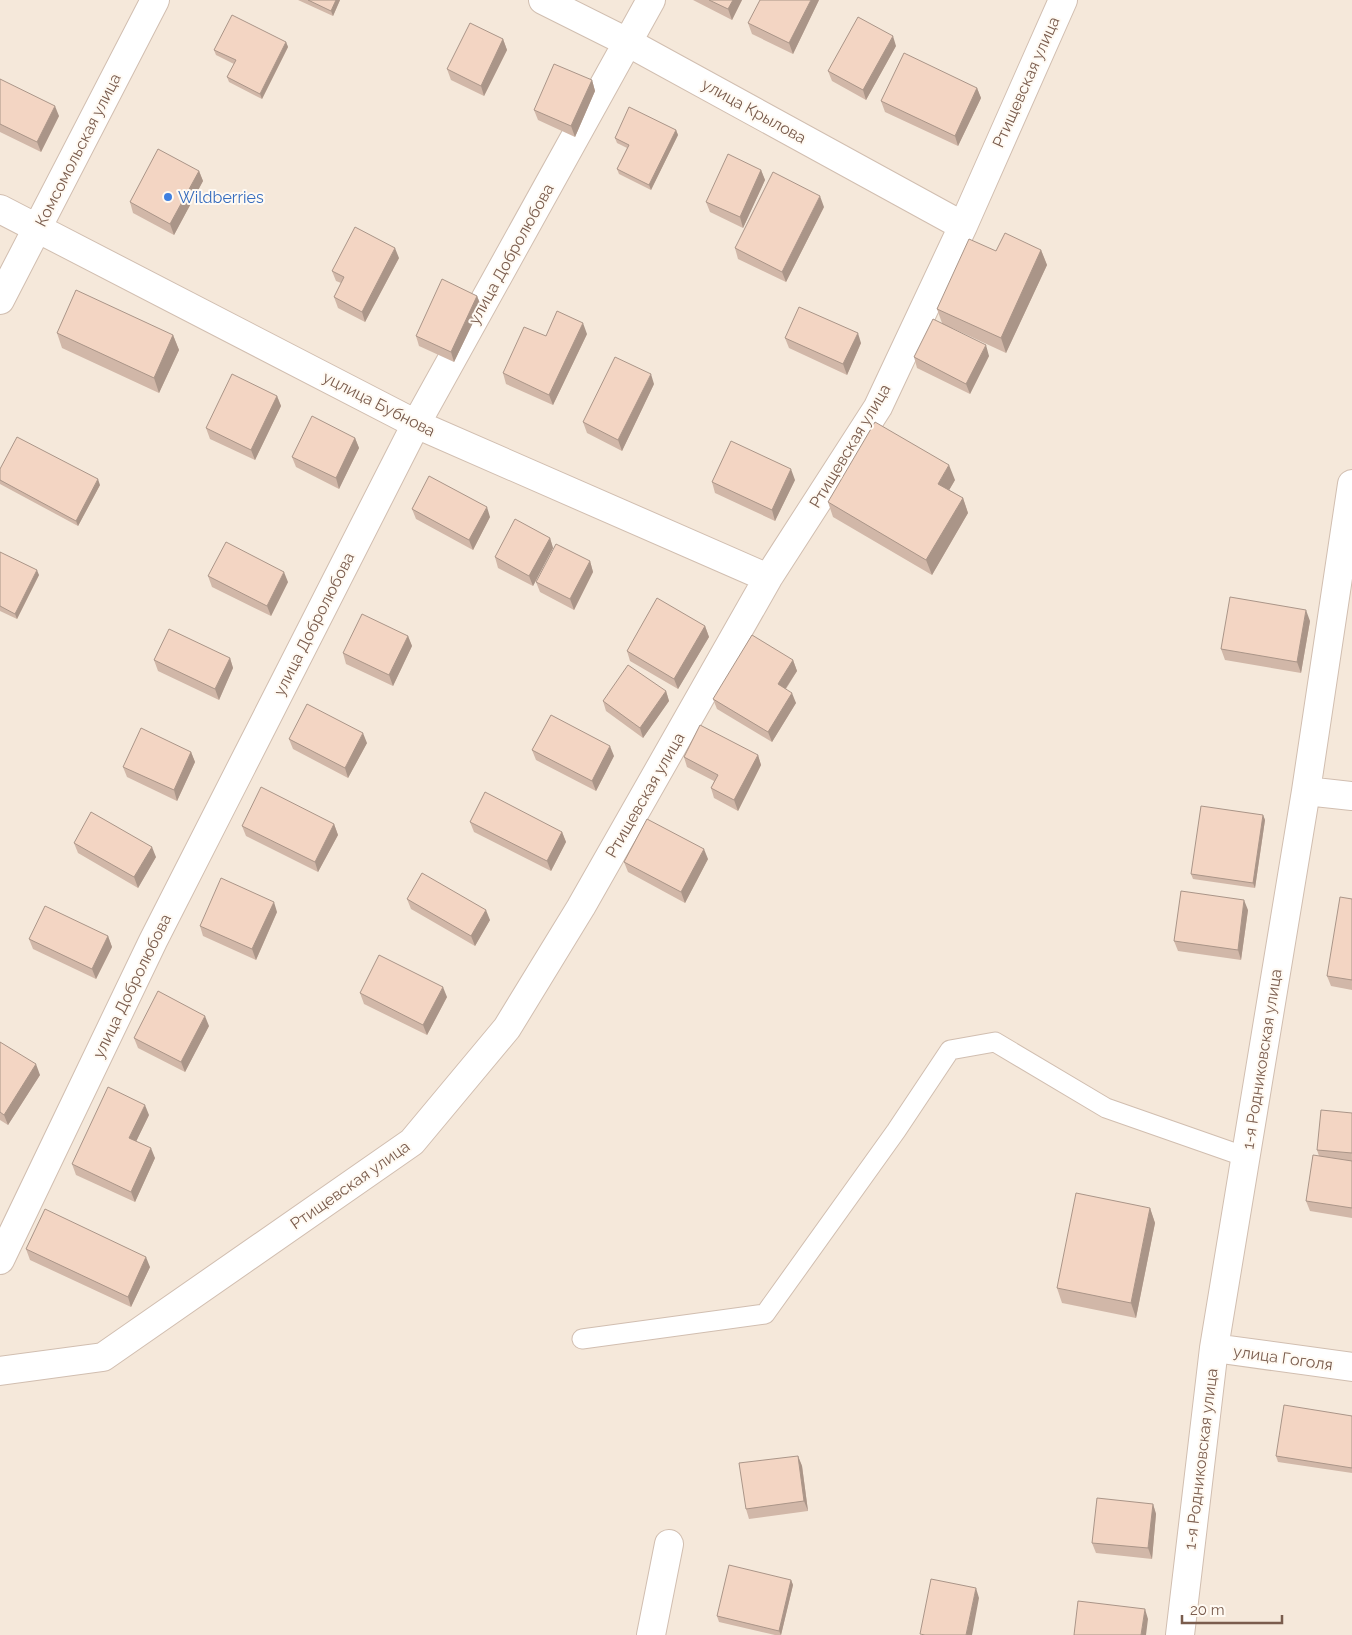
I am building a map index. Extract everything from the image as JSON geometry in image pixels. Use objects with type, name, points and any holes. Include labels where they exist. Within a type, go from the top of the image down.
[{"type":"street","name":"Комсомольская улица","points":[[0,300],[155,0]]},
{"type":"street","name":"улица Крылова","points":[[543,0],[629,43],[962,226]]},
{"type":"street","name":"улица Добролюбова","points":[[0,1260],[153,941],[416,424],[629,43],[651,0]]},
{"type":"street","name":"Ртищевская улица","points":[[0,1371],[103,1357],[412,1142],[507,1028],[581,907],[768,578],[878,407],[962,226],[1063,0]]},
{"type":"street","name":"уцлица Бубнова","points":[[0,209],[416,424],[768,578]]},
{"type":"street","name":"1-я Родниковская улица","points":[[1180,1635],[1214,1348],[1306,791],[1352,484]]},
{"type":"street","points":[[1306,791],[1352,796]]},
{"type":"street","name":"улица Гоголя","points":[[1214,1348],[1352,1367]]},
{"type":"street","points":[[651,1635],[669,1544]]},
{"type":"lane","points":[[582,1339],[765,1314],[950,1050],[995,1042],[1106,1108],[1246,1157]]},
{"type":"shaded area","points":[[0,0],[1352,0],[1352,1635],[0,1635]]},
{"type":"building","points":[[308,0],[336,0],[331,11]]},
{"type":"building","points":[[709,0],[733,0],[728,9]]},
{"type":"building","points":[[760,0],[811,0],[789,43],[748,23]]},
{"type":"building","points":[[232,15],[286,42],[260,94],[227,77],[236,60],[214,50]]},
{"type":"building","points":[[858,17],[893,36],[863,90],[828,71]]},
{"type":"building","points":[[470,23],[503,39],[481,86],[447,69]]},
{"type":"building","points":[[904,53],[977,88],[955,136],[881,101]]},
{"type":"building","points":[[554,64],[592,80],[571,126],[534,110]]},
{"type":"building","points":[[0,79],[55,106],[37,142],[0,124]]},
{"type":"building","points":[[629,107],[676,130],[649,185],[617,169],[629,145],[615,138]]},
{"type":"building","name":"Wildberries","points":[[158,149],[199,171],[170,224],[130,202]]},
{"type":"building","points":[[728,154],[761,170],[740,217],[706,202]]},
{"type":"building","points":[[773,172],[820,196],[782,272],[735,248]]},
{"type":"building","points":[[355,227],[395,248],[362,312],[334,297],[344,277],[332,271]]},
{"type":"building","points":[[1005,233],[1041,250],[1001,338],[937,309],[969,239],[996,251]]},
{"type":"building","points":[[442,279],[477,296],[451,352],[416,336]]},
{"type":"building","points":[[76,290],[173,335],[154,378],[57,333]]},
{"type":"building","points":[[799,307],[858,333],[843,364],[785,338]]},
{"type":"building","points":[[557,311],[583,323],[549,395],[503,373],[524,327],[546,336]]},
{"type":"building","points":[[933,319],[986,345],[966,384],[914,357]]},
{"type":"building","points":[[615,357],[651,374],[618,440],[583,422]]},
{"type":"building","points":[[232,374],[277,396],[251,450],[206,428]]},
{"type":"building","points":[[312,416],[355,438],[336,478],[292,457]]},
{"type":"building","points":[[875,422],[949,465],[938,484],[963,498],[926,560],[828,502]]},
{"type":"building","points":[[17,437],[98,479],[76,521],[0,480],[0,469]]},
{"type":"building","points":[[731,441],[791,469],[772,510],[712,482]]},
{"type":"building","points":[[429,476],[487,507],[469,540],[412,509]]},
{"type":"building","points":[[515,519],[550,538],[529,576],[495,557]]},
{"type":"building","points":[[226,542],[284,572],[267,606],[208,576]]},
{"type":"building","points":[[556,544],[590,561],[570,599],[536,582]]},
{"type":"building","points":[[0,552],[37,570],[15,614],[0,606]]},
{"type":"building","points":[[1230,597],[1306,610],[1297,662],[1221,649]]},
{"type":"building","points":[[657,598],[705,626],[674,679],[627,651]]},
{"type":"building","points":[[362,614],[408,636],[389,675],[343,653]]},
{"type":"building","points":[[169,629],[230,658],[215,689],[154,660]]},
{"type":"building","points":[[752,635],[793,660],[778,684],[792,693],[768,732],[713,699]]},
{"type":"building","points":[[628,665],[666,691],[640,728],[603,701]]},
{"type":"building","points":[[307,704],[363,733],[345,768],[289,739]]},
{"type":"building","points":[[551,715],[610,746],[592,781],[532,750]]},
{"type":"building","points":[[700,725],[758,755],[734,800],[711,788],[718,775],[684,757]]},
{"type":"building","points":[[141,728],[191,752],[174,790],[123,767]]},
{"type":"building","points":[[261,787],[334,824],[315,862],[242,826]]},
{"type":"building","points":[[485,792],[562,832],[547,861],[470,822]]},
{"type":"building","points":[[1201,806],[1263,815],[1253,883],[1191,874]]},
{"type":"building","points":[[91,812],[152,847],[134,877],[74,843]]},
{"type":"building","points":[[647,819],[704,849],[681,892],[624,862]]},
{"type":"building","points":[[422,873],[486,910],[471,936],[407,899]]},
{"type":"building","points":[[221,878],[274,902],[252,949],[200,926]]},
{"type":"building","points":[[1181,891],[1244,900],[1238,950],[1174,941]]},
{"type":"building","points":[[1340,897],[1352,899],[1352,980],[1327,976]]},
{"type":"building","points":[[45,906],[108,936],[92,969],[29,939]]},
{"type":"building","points":[[379,955],[443,987],[423,1025],[360,993]]},
{"type":"building","points":[[158,991],[205,1016],[181,1062],[134,1038]]},
{"type":"building","points":[[0,1042],[36,1064],[4,1115],[0,1112]]},
{"type":"building","points":[[108,1087],[145,1105],[129,1138],[151,1148],[131,1192],[72,1164]]},
{"type":"building","points":[[1321,1110],[1352,1113],[1352,1153],[1317,1150]]},
{"type":"building","points":[[1313,1155],[1352,1161],[1352,1208],[1306,1201]]},
{"type":"building","points":[[1076,1193],[1150,1208],[1131,1303],[1057,1288]]},
{"type":"building","points":[[45,1209],[146,1257],[128,1297],[26,1249]]},
{"type":"building","points":[[1284,1405],[1352,1416],[1352,1468],[1276,1456]]},
{"type":"building","points":[[798,1456],[804,1501],[746,1509],[739,1463]]},
{"type":"building","points":[[1097,1498],[1153,1504],[1148,1548],[1092,1543]]},
{"type":"building","points":[[729,1565],[791,1580],[779,1631],[717,1616]]},
{"type":"building","points":[[931,1579],[976,1588],[966,1635],[920,1634]]},
{"type":"building","points":[[1078,1601],[1145,1609],[1141,1635],[1074,1635]]},
{"type":"place","name":"Wildberries","points":[[168,197]]}]
